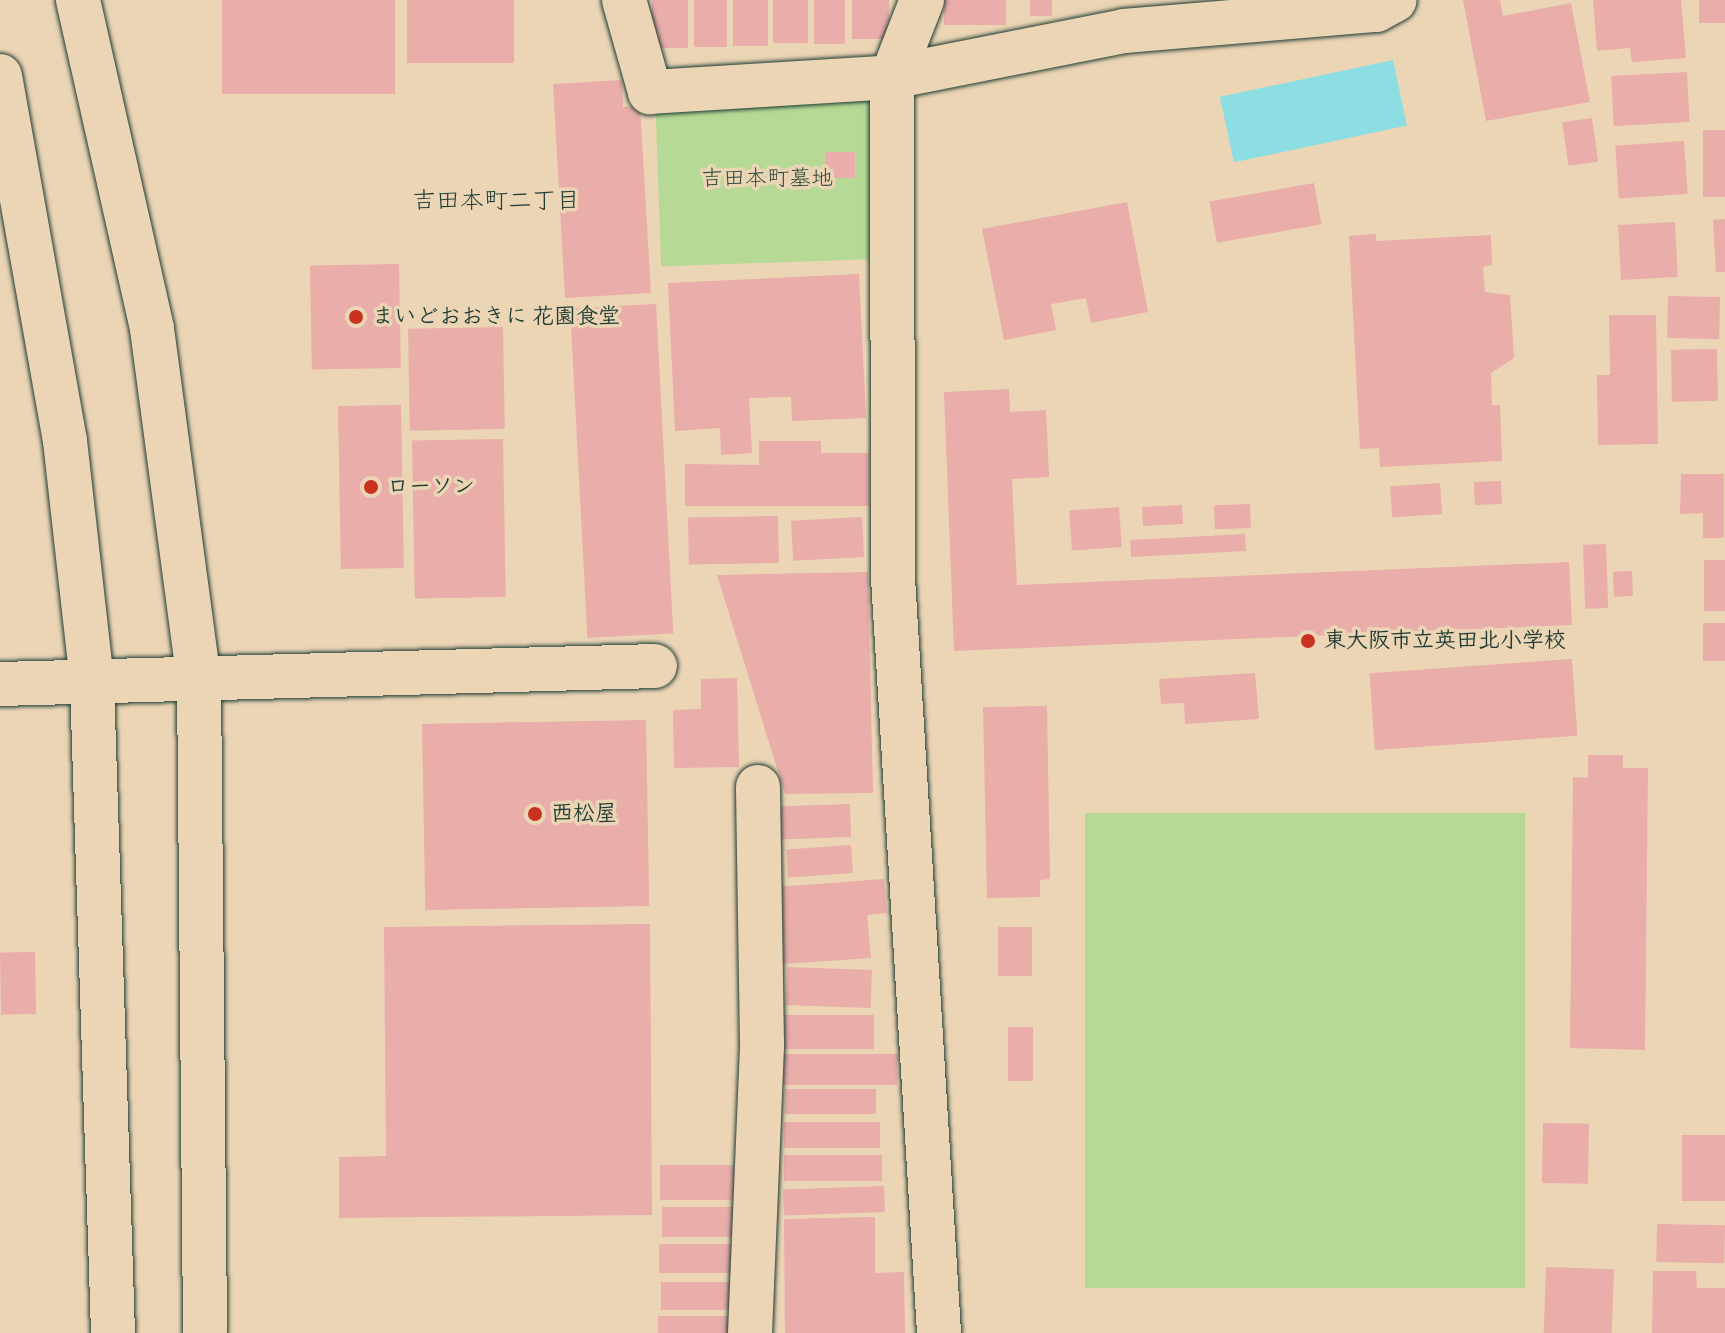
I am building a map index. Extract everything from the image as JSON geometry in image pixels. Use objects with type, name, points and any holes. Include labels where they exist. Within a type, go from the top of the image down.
[{"type":"street","points":[[78,0],[152,329],[199,680],[205,1333]]},
{"type":"street","points":[[624,0],[650,92],[892,77],[1157,14],[1376,10],[1395,0]]},
{"type":"street","points":[[922,0],[892,77],[893,578],[939,1333]]},
{"type":"street","points":[[0,76],[65,441],[92,683],[113,1333]]},
{"type":"street","points":[[0,684],[655,666]]},
{"type":"street","points":[[750,1333],[762,1044],[758,787]]},
{"type":"green space","name":"吉田本町墓地","points":[[871,87],[877,259],[661,266],[655,95]]},
{"type":"green space","points":[[1085,813],[1525,813],[1525,1288],[1085,1288]]},
{"type":"water","points":[[1393,60],[1407,126],[1234,162],[1220,97]]},
{"type":"building","points":[[222,0],[395,0],[395,94],[222,94]]},
{"type":"building","points":[[407,0],[514,0],[514,63],[407,63]]},
{"type":"building","points":[[652,0],[688,0],[688,48],[652,48]]},
{"type":"building","points":[[694,0],[727,0],[727,47],[694,47]]},
{"type":"building","points":[[733,0],[768,0],[768,46],[733,46]]},
{"type":"building","points":[[773,0],[808,0],[808,43],[773,43]]},
{"type":"building","points":[[814,0],[845,0],[845,44],[814,44]]},
{"type":"building","points":[[852,0],[889,0],[889,39],[852,39]]},
{"type":"building","points":[[944,0],[1006,0],[1006,25],[944,25]]},
{"type":"building","points":[[1030,0],[1052,0],[1052,16],[1030,16]]},
{"type":"building","points":[[1463,0],[1500,0],[1503,16],[1571,3],[1590,102],[1486,121]]},
{"type":"building","points":[[1593,0],[1681,0],[1686,58],[1632,62],[1630,48],[1597,51]]},
{"type":"building","points":[[1699,0],[1725,0],[1725,23],[1699,23]]},
{"type":"building","points":[[1687,72],[1690,122],[1614,126],[1611,76]]},
{"type":"building","points":[[622,80],[623,107],[640,106],[651,293],[565,298],[553,84]]},
{"type":"building","points":[[1592,118],[1598,162],[1568,166],[1562,122]]},
{"type":"building","points":[[1703,130],[1725,130],[1725,197],[1703,197]]},
{"type":"building","points":[[1684,141],[1688,194],[1619,199],[1615,146]]},
{"type":"building","points":[[825,152],[855,152],[855,178],[825,178]]},
{"type":"building","points":[[1314,183],[1321,224],[1217,243],[1210,201]]},
{"type":"building","points":[[1127,202],[1148,312],[1091,323],[1086,298],[1051,304],[1056,330],[1004,340],[982,229]]},
{"type":"building","points":[[1725,219],[1725,272],[1716,272],[1713,220]]},
{"type":"building","points":[[1675,222],[1678,277],[1621,280],[1618,225]]},
{"type":"building","points":[[1376,234],[1376,241],[1491,235],[1492,265],[1483,267],[1485,292],[1510,295],[1514,358],[1491,373],[1492,405],[1500,405],[1502,461],[1380,467],[1379,448],[1360,449],[1349,236]]},
{"type":"building","name":"まいどおおきに 花園食堂","points":[[399,264],[401,368],[312,370],[310,266]]},
{"type":"building","points":[[859,274],[866,418],[792,421],[791,397],[749,398],[752,453],[721,455],[720,428],[675,431],[668,283]]},
{"type":"building","points":[[1668,296],[1720,297],[1719,339],[1667,338]]},
{"type":"building","points":[[656,304],[673,634],[587,638],[570,309]]},
{"type":"building","points":[[1609,315],[1656,315],[1658,444],[1598,445],[1597,375],[1610,375]]},
{"type":"building","points":[[503,327],[505,429],[410,431],[408,329]]},
{"type":"building","points":[[1717,349],[1718,401],[1672,402],[1671,350]]},
{"type":"building","points":[[1009,389],[1010,412],[1046,410],[1049,477],[1012,479],[1017,585],[1569,562],[1572,625],[954,651],[944,392]]},
{"type":"building","name":"ローソン","points":[[401,405],[404,568],[341,569],[338,406]]},
{"type":"building","points":[[503,439],[506,597],[415,599],[412,441]]},
{"type":"building","points":[[759,441],[821,441],[821,453],[869,453],[869,506],[685,506],[685,464],[759,465]]},
{"type":"building","points":[[1681,474],[1724,474],[1724,538],[1703,538],[1703,513],[1680,514]]},
{"type":"building","points":[[1501,481],[1502,504],[1475,505],[1474,482]]},
{"type":"building","points":[[1440,483],[1442,514],[1392,517],[1390,486]]},
{"type":"building","points":[[1250,504],[1251,528],[1215,529],[1214,505]]},
{"type":"building","points":[[1182,505],[1183,524],[1143,526],[1142,507]]},
{"type":"building","points":[[1119,507],[1122,547],[1072,550],[1069,510]]},
{"type":"building","points":[[778,516],[779,563],[689,565],[688,518]]},
{"type":"building","points":[[862,517],[864,557],[793,561],[791,521]]},
{"type":"building","points":[[1245,534],[1246,551],[1131,557],[1130,540]]},
{"type":"building","points":[[1606,544],[1608,608],[1585,609],[1583,545]]},
{"type":"building","points":[[1704,560],[1725,560],[1725,611],[1704,611]]},
{"type":"building","points":[[1632,571],[1633,596],[1614,597],[1613,572]]},
{"type":"building","points":[[868,572],[873,793],[785,794],[717,575]]},
{"type":"building","points":[[1703,623],[1725,623],[1725,661],[1703,661]]},
{"type":"building","points":[[1572,659],[1577,736],[1375,750],[1369,673]]},
{"type":"building","points":[[1255,673],[1259,719],[1185,724],[1184,703],[1161,704],[1159,679]]},
{"type":"building","points":[[737,678],[739,767],[674,768],[673,710],[701,709],[701,679]]},
{"type":"building","points":[[1047,706],[1050,879],[1040,880],[1040,897],[987,898],[983,707]]},
{"type":"building","name":"西松屋","points":[[646,720],[649,906],[425,910],[422,724]]},
{"type":"building","points":[[1588,755],[1623,755],[1623,768],[1648,768],[1645,1050],[1570,1048],[1573,777],[1588,778]]},
{"type":"building","points":[[850,804],[851,837],[778,840],[777,807]]},
{"type":"building","points":[[851,845],[853,873],[788,877],[786,850]]},
{"type":"building","points":[[884,879],[887,913],[867,915],[871,958],[783,964],[777,887]]},
{"type":"building","points":[[650,924],[652,1215],[339,1218],[339,1157],[386,1156],[384,927]]},
{"type":"building","points":[[998,927],[1032,927],[1032,976],[998,976]]},
{"type":"building","points":[[35,952],[36,1014],[1,1015],[0,953]]},
{"type":"building","points":[[787,967],[872,970],[871,1008],[786,1005]]},
{"type":"building","points":[[784,1015],[874,1015],[874,1049],[784,1049]]},
{"type":"building","points":[[1008,1027],[1033,1027],[1033,1081],[1008,1081]]},
{"type":"building","points":[[782,1054],[897,1054],[897,1085],[782,1085]]},
{"type":"building","points":[[785,1089],[876,1089],[876,1114],[785,1114]]},
{"type":"building","points":[[784,1122],[880,1122],[880,1148],[784,1148]]},
{"type":"building","points":[[1543,1123],[1589,1124],[1588,1184],[1542,1183]]},
{"type":"building","points":[[1682,1135],[1725,1135],[1725,1201],[1682,1201]]},
{"type":"building","points":[[784,1155],[882,1155],[882,1181],[784,1181]]},
{"type":"building","points":[[660,1165],[734,1165],[734,1200],[660,1200]]},
{"type":"building","points":[[884,1186],[885,1212],[784,1216],[783,1190]]},
{"type":"building","points":[[662,1207],[735,1207],[735,1237],[662,1237]]},
{"type":"building","points":[[875,1217],[875,1273],[904,1272],[905,1333],[785,1333],[784,1219]]},
{"type":"building","points":[[1657,1224],[1725,1225],[1724,1263],[1656,1262]]},
{"type":"building","points":[[659,1244],[735,1244],[735,1273],[659,1273]]},
{"type":"building","points":[[1546,1267],[1614,1269],[1612,1333],[1544,1333]]},
{"type":"building","points":[[1653,1271],[1696,1271],[1697,1288],[1725,1288],[1725,1333],[1652,1333]]},
{"type":"building","points":[[661,1282],[733,1282],[733,1310],[661,1310]]},
{"type":"building","points":[[658,1316],[734,1316],[734,1333],[658,1333]]},
{"type":"place","name":"まいどおおきに 花園食堂","points":[[356,317]]},
{"type":"place","name":"ローソン","points":[[371,487]]},
{"type":"place","name":"東大阪市立英田北小学校","points":[[1308,641]]},
{"type":"place","name":"西松屋","points":[[535,814]]},
{"type":"district","name":"吉田本町二丁目","points":[[496,201]]}]
